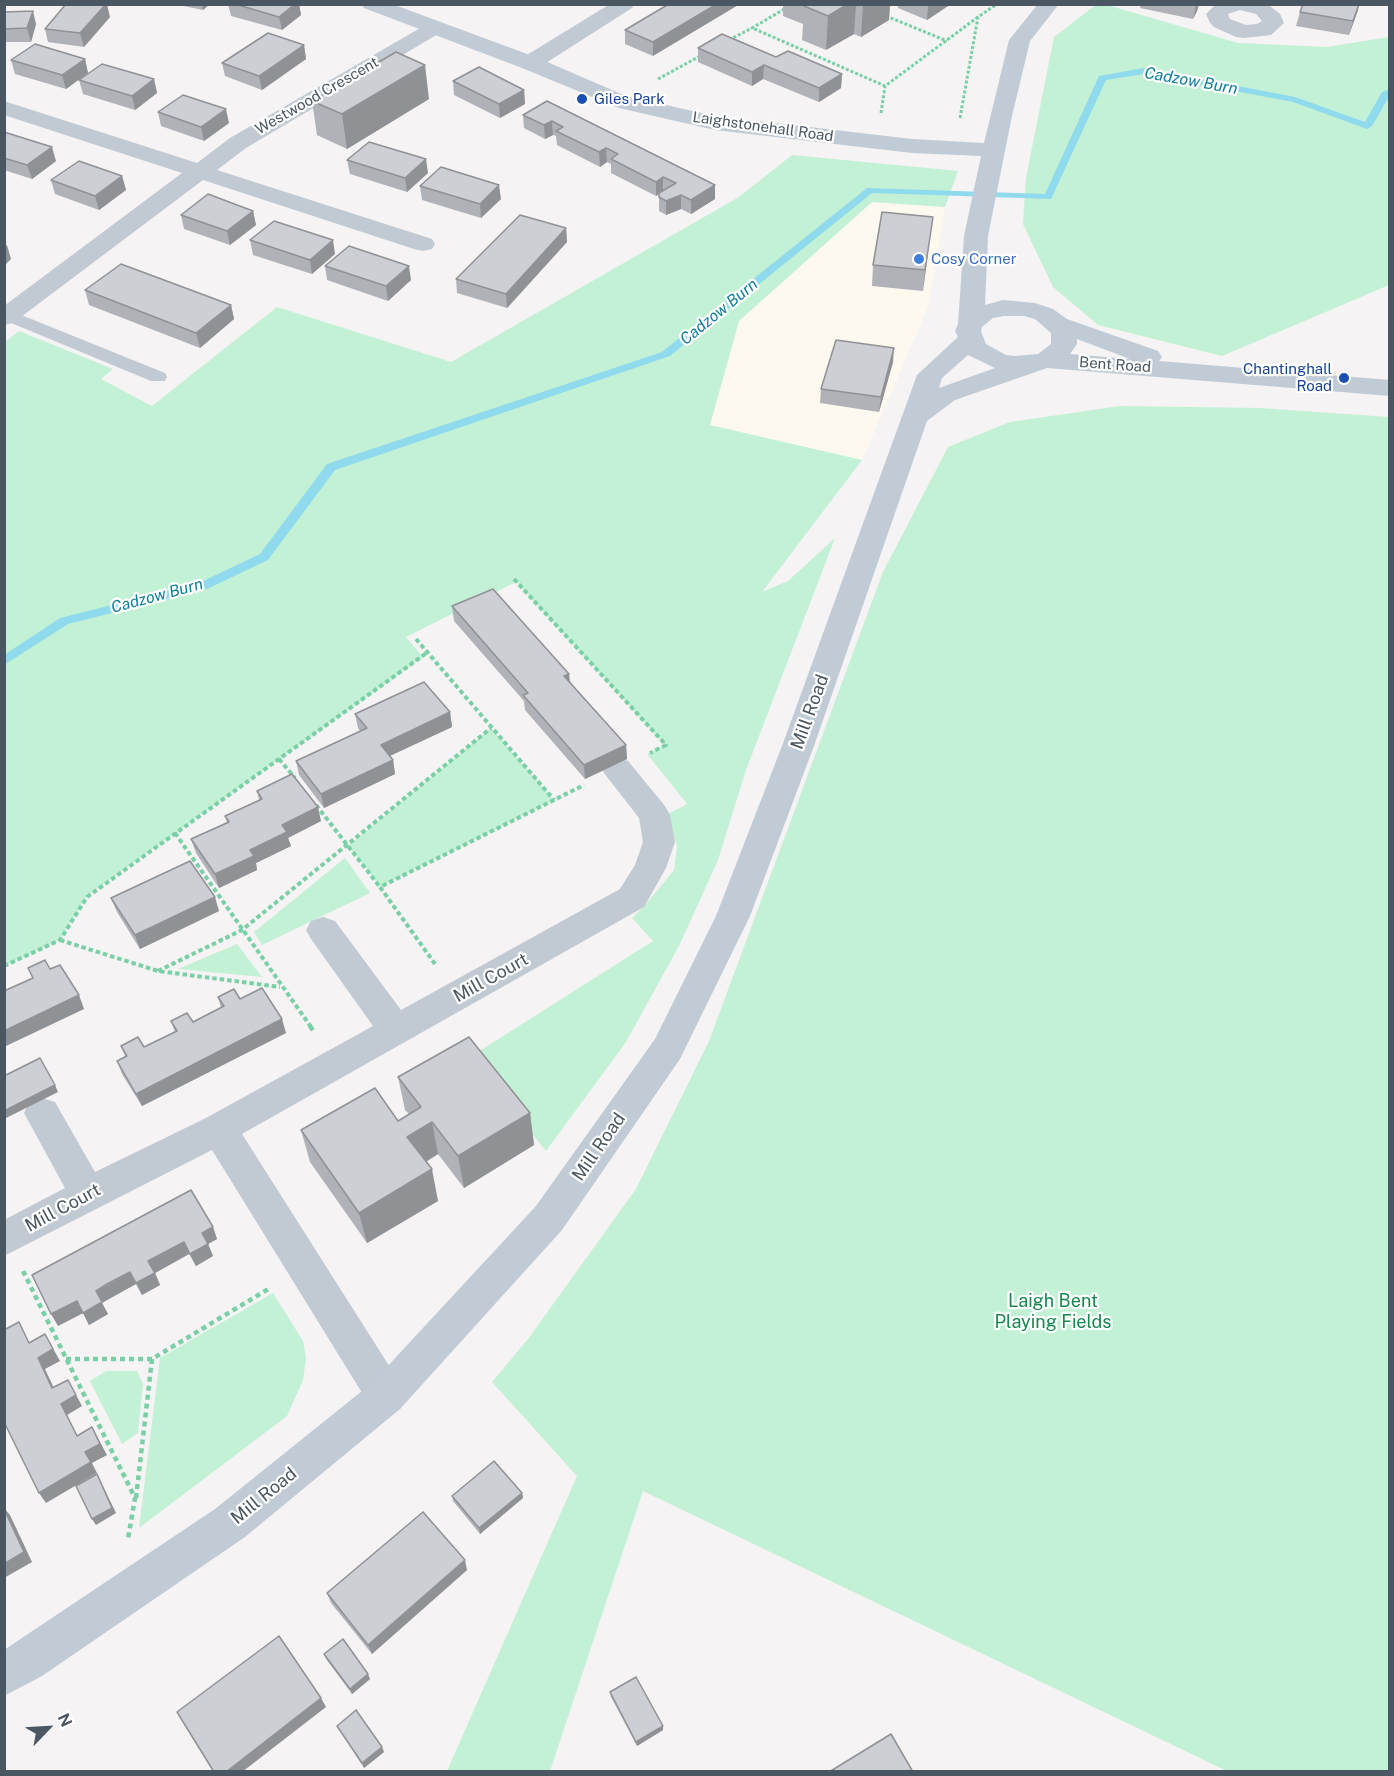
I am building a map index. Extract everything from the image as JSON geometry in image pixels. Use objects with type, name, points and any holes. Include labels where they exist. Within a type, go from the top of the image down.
[{"type":"main road","name":"Laighstonehall Road","points":[[371,4],[530,63],[619,100],[715,123],[877,142],[993,150]]},
{"type":"main road","points":[[1038,362],[1015,364],[992,358],[975,348],[971,331],[976,236],[993,150],[1020,40],[1049,4]]},
{"type":"main road","points":[[976,236],[989,271],[1026,308]]},
{"type":"main road","points":[[916,416],[946,394],[989,377],[1038,362],[1058,353],[1064,344],[1064,333],[1058,324],[1044,314],[1026,308],[1003,308],[984,313],[971,331]]},
{"type":"main road","name":"Bent Road","points":[[1058,324],[1184,371]]},
{"type":"main road","name":"Mill Road","points":[[4,1674],[27,1661],[230,1523],[386,1396],[549,1218],[668,1048],[733,916],[798,746],[930,375],[971,331]]},
{"type":"main road","name":"Bent Road","points":[[1038,362],[1184,371],[1389,388]]},
{"type":"street","points":[[530,63],[625,4]]},
{"type":"street","points":[[1239,4],[1269,7]]},
{"type":"street","name":"Westwood Crescent","points":[[7,317],[238,143],[283,114],[436,27]]},
{"type":"street","points":[[4,108],[423,244]]},
{"type":"street","name":"Mill Court","points":[[5,1238],[88,1194],[219,1130],[632,898],[650,868],[659,842],[654,815],[617,769]]},
{"type":"street","points":[[323,930],[396,1030]]},
{"type":"street","points":[[42,1113],[88,1194]]},
{"type":"street","points":[[219,1130],[386,1396]]},
{"type":"lane","points":[[7,317],[158,377]]},
{"type":"path","points":[[721,45],[794,4]]},
{"type":"path","points":[[877,142],[885,86],[997,4]]},
{"type":"path","points":[[877,13],[947,41]]},
{"type":"path","points":[[955,148],[978,17]]},
{"type":"path","points":[[752,28],[885,86]]},
{"type":"path","points":[[619,100],[711,50]]},
{"type":"path","points":[[380,887],[666,745],[514,579]]},
{"type":"path","points":[[416,639],[554,801]]},
{"type":"path","points":[[4,966],[60,940],[87,897],[428,652]]},
{"type":"path","points":[[158,971],[242,930],[491,728]]},
{"type":"path","points":[[279,759],[300,785]]},
{"type":"path","points":[[314,803],[380,887],[457,996]]},
{"type":"path","points":[[175,833],[338,1065]]},
{"type":"path","points":[[60,940],[158,971],[281,987]]},
{"type":"path","points":[[5,1238],[135,1498]]},
{"type":"path","points":[[66,1359],[152,1359],[306,1266]]},
{"type":"path","points":[[142,1584],[126,1546],[135,1498],[152,1359]]},
{"type":"shaded area","points":[[872,202],[945,207],[928,307],[862,460],[710,425],[739,321]]},
{"type":"green space","points":[[1097,4],[1238,43],[1327,47],[1389,37],[1389,285],[1222,356],[1098,325],[1053,287],[1023,224],[1026,178],[1054,37]]},
{"type":"green space","points":[[792,155],[958,171],[945,207],[872,202],[739,321],[710,425],[862,460],[762,592],[788,581],[835,538],[746,770],[718,860],[679,946],[626,1042],[546,1151],[470,1057],[653,941],[632,918],[674,870],[677,847],[668,814],[687,804],[647,754],[665,745],[516,582],[406,637],[423,657],[87,896],[60,940],[5,966],[5,342],[19,331],[113,369],[101,379],[152,406],[277,307],[451,362],[739,197]]},
{"type":"green space","name":"Laigh Bent Playing Fields","points":[[1120,406],[1260,408],[1389,417],[1389,1771],[1227,1771],[643,1491],[550,1771],[447,1771],[577,1476],[492,1382],[528,1339],[636,1189],[709,1041],[883,572],[948,447],[1010,422]]},
{"type":"green space","points":[[491,728],[554,800],[380,887],[348,846]]},
{"type":"green space","points":[[345,858],[370,893],[262,945],[254,932]]},
{"type":"green space","points":[[237,944],[262,977],[178,969]]},
{"type":"green space","points":[[273,1293],[303,1341],[306,1358],[303,1380],[287,1416],[139,1528],[160,1358]]},
{"type":"green space","points":[[106,1371],[137,1371],[143,1384],[138,1433],[122,1444],[90,1381]]},
{"type":"building","points":[[66,4],[106,4],[80,33],[45,29]]},
{"type":"building","points":[[235,4],[295,4],[279,17]]},
{"type":"building","points":[[669,4],[717,4],[653,42],[625,30]]},
{"type":"building","points":[[806,4],[848,4],[828,16],[804,6]]},
{"type":"building","points":[[1303,4],[1359,4],[1353,21],[1300,12]]},
{"type":"building","points":[[33,11],[27,28],[4,29],[4,12]]},
{"type":"building","points":[[268,33],[304,45],[259,76],[222,63]]},
{"type":"building","points":[[722,34],[776,57],[788,51],[842,74],[819,88],[764,65],[752,72],[698,48]]},
{"type":"building","points":[[35,44],[85,59],[62,75],[11,60]]},
{"type":"building","points":[[396,52],[425,65],[342,114],[312,101]]},
{"type":"building","points":[[102,64],[154,79],[132,96],[79,80]]},
{"type":"building","points":[[479,67],[524,90],[499,104],[453,81]]},
{"type":"building","points":[[183,95],[226,109],[201,127],[158,112]]},
{"type":"building","points":[[547,101],[715,185],[691,200],[681,195],[666,201],[659,197],[659,193],[676,183],[663,177],[656,182],[611,159],[618,154],[606,148],[599,152],[556,131],[563,127],[552,121],[544,125],[523,115]]},
{"type":"building","points":[[4,132],[52,147],[27,165],[4,158]]},
{"type":"building","points":[[369,142],[426,159],[405,178],[347,160]]},
{"type":"building","points":[[79,161],[122,176],[95,196],[51,180]]},
{"type":"building","points":[[441,167],[499,185],[480,204],[420,186]]},
{"type":"building","points":[[208,194],[253,211],[227,231],[181,215]]},
{"type":"building","points":[[882,212],[933,217],[925,270],[873,265]]},
{"type":"building","points":[[520,215],[566,228],[506,294],[456,279]]},
{"type":"building","points":[[274,221],[333,240],[310,260],[250,240]]},
{"type":"building","points":[[349,246],[409,266],[386,286],[325,266]]},
{"type":"building","points":[[121,264],[231,305],[196,333],[85,290]]},
{"type":"building","points":[[836,340],[894,348],[881,397],[821,389]]},
{"type":"building","points":[[493,589],[569,674],[564,676],[626,745],[584,765],[523,695],[528,693],[452,606]]},
{"type":"building","points":[[424,682],[450,712],[381,745],[393,760],[321,794],[296,761],[367,728],[355,714]]},
{"type":"building","points":[[292,774],[318,807],[282,825],[287,832],[250,850],[254,856],[215,874],[191,839],[229,822],[225,816],[262,799],[257,791]]},
{"type":"building","points":[[190,861],[215,897],[135,935],[111,898]]},
{"type":"building","points":[[45,960],[50,969],[60,965],[79,995],[4,1031],[4,991],[33,978],[28,968]]},
{"type":"building","points":[[262,988],[282,1019],[136,1094],[117,1061],[127,1056],[121,1046],[138,1037],[144,1047],[177,1031],[171,1021],[187,1013],[193,1022],[224,1006],[218,997],[234,989],[240,999]]},
{"type":"building","points":[[469,1037],[530,1113],[458,1156],[432,1122],[407,1137],[432,1169],[359,1213],[301,1130],[375,1088],[398,1121],[421,1107],[398,1077]]},
{"type":"building","points":[[40,1058],[55,1085],[4,1111],[4,1076]]},
{"type":"building","points":[[191,1190],[213,1227],[202,1233],[208,1244],[190,1254],[184,1242],[148,1261],[155,1273],[136,1283],[130,1272],[107,1284],[96,1291],[102,1302],[83,1313],[77,1301],[51,1314],[32,1275]]},
{"type":"building","points":[[19,1322],[29,1343],[45,1334],[53,1349],[38,1358],[52,1388],[68,1380],[76,1395],[61,1404],[77,1436],[92,1427],[100,1444],[85,1452],[91,1462],[39,1493],[4,1422],[4,1330]]},
{"type":"building","points":[[494,1461],[522,1493],[479,1528],[452,1496]]},
{"type":"building","points":[[97,1474],[112,1508],[92,1519],[76,1486]]},
{"type":"building","points":[[4,1509],[24,1552],[4,1564]]},
{"type":"building","points":[[423,1512],[465,1560],[368,1645],[327,1593]]},
{"type":"building","points":[[279,1636],[321,1698],[226,1772],[214,1772],[177,1712]]},
{"type":"building","points":[[343,1639],[368,1674],[350,1689],[324,1654]]},
{"type":"building","points":[[636,1677],[663,1726],[636,1742],[610,1692]]},
{"type":"building","points":[[356,1710],[382,1747],[362,1763],[337,1726]]},
{"type":"building","points":[[891,1734],[913,1772],[829,1772]]},
{"type":"waterway","name":"Cadzow Burn","points":[[4,661],[64,621],[203,586],[264,557],[331,467],[666,354],[870,190],[1048,197],[1102,78],[1144,71],[1295,100],[1367,126],[1385,94],[1390,92]]},
{"type":"place","name":"Giles Park","points":[[582,99]]},
{"type":"place","name":"Cosy Corner","points":[[919,259]]},
{"type":"place","name":"Chantinghall Road","points":[[1344,378]]}]
